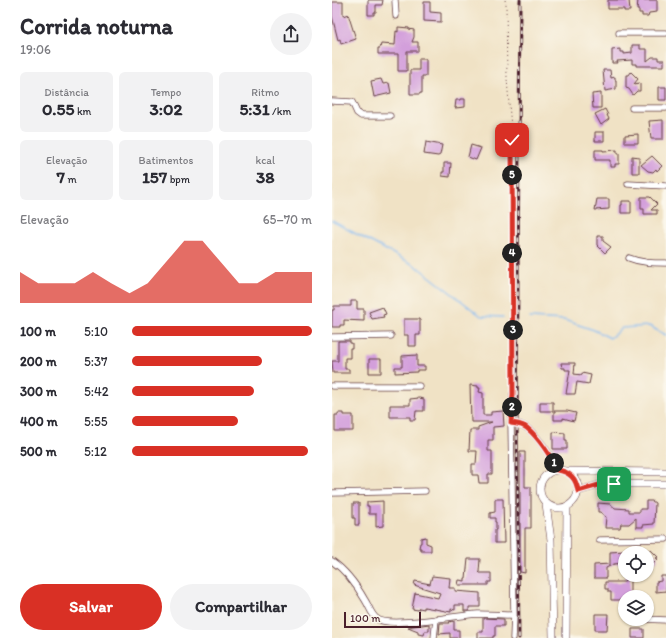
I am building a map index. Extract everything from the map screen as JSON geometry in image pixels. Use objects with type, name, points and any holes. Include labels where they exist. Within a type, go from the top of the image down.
[{"type":"main road","points":[[553,638],[551,540],[546,504],[541,496],[539,487],[542,479],[549,473],[557,470],[666,472]]},
{"type":"main road","points":[[546,504],[556,508],[567,506],[574,500],[578,491],[577,483],[566,471]]},
{"type":"main road","points":[[578,491],[599,485],[666,484]]},
{"type":"main road","points":[[566,638],[567,506]]},
{"type":"street","points":[[395,0],[396,16]]},
{"type":"street","points":[[619,33],[666,33]]},
{"type":"street","points":[[332,101],[352,102],[357,113],[361,116],[390,116]]},
{"type":"street","points":[[632,108],[666,108]]},
{"type":"street","points":[[628,184],[666,186]]},
{"type":"street","points":[[629,258],[646,263],[666,263]]},
{"type":"street","points":[[332,337],[391,336]]},
{"type":"street","points":[[332,386],[419,386]]},
{"type":"street","points":[[513,394],[511,423],[514,615],[513,638]]},
{"type":"street","points":[[511,423],[522,425],[529,430],[551,457],[557,470]]},
{"type":"street","points":[[332,493],[425,491]]},
{"type":"street","points":[[599,540],[666,539]]},
{"type":"street","points":[[332,561],[355,584],[375,617],[380,622],[404,622],[478,614],[514,615]]},
{"type":"street","points":[[434,638],[436,619]]},
{"type":"street","points":[[654,620],[666,620]]},
{"type":"path","points":[[505,0],[506,79],[512,140],[513,394]]},
{"type":"building","points":[[368,0],[383,0],[382,5],[376,5],[376,12],[374,12],[374,15],[368,15]]},
{"type":"building","points":[[608,0],[629,0],[630,11],[624,11],[624,9],[608,9]]},
{"type":"building","points":[[638,0],[657,0],[657,12],[649,13],[648,16],[642,16],[642,13],[639,13],[639,10],[637,10]]},
{"type":"building","points":[[332,2],[343,2],[343,16],[348,14],[356,39],[341,44],[340,39],[338,40],[332,16]]},
{"type":"building","points":[[424,2],[430,2],[430,12],[441,13],[441,22],[424,21]]},
{"type":"building","points":[[398,27],[414,30],[412,42],[418,42],[418,51],[407,51],[407,71],[398,71],[398,54],[378,54],[378,48],[380,48],[381,44],[395,45],[396,31],[398,32]]},
{"type":"building","points":[[632,45],[640,45],[640,49],[647,49],[647,61],[652,57],[658,57],[658,60],[664,60],[664,66],[636,66],[636,64],[632,64],[632,60],[617,61],[618,63],[612,63],[612,50],[620,49],[620,52],[624,52],[624,54],[632,53]]},
{"type":"building","points":[[419,59],[426,59],[426,76],[422,76],[422,93],[410,94],[410,70],[419,70]]},
{"type":"building","points":[[603,70],[610,70],[611,78],[615,77],[616,89],[605,91]]},
{"type":"building","points":[[631,72],[638,79],[634,84],[640,83],[640,91],[637,91],[633,95],[629,89],[626,88],[626,75],[629,75]]},
{"type":"building","points":[[381,79],[383,84],[389,83],[391,93],[374,97],[371,81]]},
{"type":"building","points":[[659,87],[666,87],[666,100],[659,100]]},
{"type":"building","points":[[601,93],[601,108],[593,108],[592,94]]},
{"type":"building","points":[[465,99],[465,107],[455,108],[456,100]]},
{"type":"building","points":[[605,109],[609,119],[601,125],[595,114]]},
{"type":"building","points":[[663,120],[663,139],[651,139],[649,121]]},
{"type":"building","points":[[595,132],[604,132],[604,141],[595,141]]},
{"type":"building","points":[[638,134],[638,143],[625,143],[625,135]]},
{"type":"building","points":[[426,142],[442,145],[440,155],[424,154]]},
{"type":"building","points":[[471,145],[481,148],[476,160],[468,157]]},
{"type":"building","points":[[595,150],[617,150],[617,153],[619,153],[619,164],[615,164],[615,167],[610,167],[610,160],[595,160]]},
{"type":"building","points":[[632,156],[639,157],[639,173],[632,173]]},
{"type":"building","points":[[652,156],[662,166],[657,171],[656,169],[653,172],[648,171],[641,165]]},
{"type":"building","points":[[444,163],[451,163],[450,177],[442,176],[442,172],[444,172]]},
{"type":"building","points":[[641,197],[650,197],[657,204],[651,210],[657,210],[657,214],[644,214],[644,209],[641,209]]},
{"type":"building","points":[[597,199],[609,199],[609,209],[595,210]]},
{"type":"building","points":[[622,201],[631,201],[631,213],[621,213]]},
{"type":"building","points":[[597,236],[603,236],[603,241],[611,247],[605,253],[597,245]]},
{"type":"building","points":[[351,301],[357,301],[357,309],[364,309],[364,321],[344,320],[344,325],[340,325],[340,327],[332,327],[332,310],[334,310],[334,306],[351,306]]},
{"type":"building","points":[[383,307],[386,314],[383,315],[384,317],[372,319],[369,312]]},
{"type":"building","points":[[404,319],[420,319],[420,335],[416,335],[416,346],[408,346],[408,335],[404,335]]},
{"type":"building","points":[[338,341],[350,341],[350,343],[352,343],[352,348],[350,348],[350,358],[345,358],[345,369],[349,369],[349,373],[333,373],[332,361],[338,361]]},
{"type":"building","points":[[417,355],[417,366],[425,366],[425,370],[395,373],[395,367],[402,367],[402,356]]},
{"type":"building","points":[[369,359],[381,359],[381,373],[369,373]]},
{"type":"building","points":[[561,363],[575,363],[574,374],[582,375],[582,373],[591,375],[589,384],[577,382],[575,394],[566,394],[570,370],[565,370],[565,368],[562,368]]},
{"type":"building","points":[[470,385],[478,386],[478,388],[480,388],[479,392],[483,393],[483,415],[491,415],[491,412],[503,411],[504,426],[493,427],[493,440],[488,440],[488,451],[492,451],[492,474],[488,474],[488,483],[479,483],[478,475],[472,475],[472,464],[476,464],[477,451],[469,451],[470,430],[478,430],[478,427],[492,422],[471,422]]},
{"type":"building","points":[[410,399],[424,399],[424,411],[416,411],[415,420],[410,420],[410,417],[390,417],[390,405],[410,405]]},
{"type":"building","points":[[540,402],[553,402],[553,411],[540,411]]},
{"type":"building","points":[[554,411],[576,413],[574,421],[563,418],[563,420],[554,420]]},
{"type":"building","points":[[338,413],[343,413],[343,415],[353,415],[353,431],[335,431],[335,415],[338,415]]},
{"type":"building","points":[[553,432],[565,433],[567,449],[553,449]]},
{"type":"building","points":[[520,452],[525,452],[525,487],[531,487],[531,528],[525,528],[525,573],[520,572]]},
{"type":"building","points":[[495,499],[503,499],[504,543],[495,543],[496,522],[495,518],[490,518],[490,513],[495,512]]},
{"type":"building","points":[[383,501],[383,526],[376,527],[376,514],[369,514],[369,506],[367,506],[367,502]]},
{"type":"building","points":[[646,501],[652,501],[655,503],[654,524],[643,525],[643,527],[636,527],[636,518],[629,524],[621,524],[620,528],[605,528],[606,517],[598,512],[598,503],[610,504],[615,508],[629,509],[629,512],[640,512],[640,509],[646,509]]},
{"type":"building","points":[[353,503],[359,503],[359,525],[355,525],[355,518],[353,518]]},
{"type":"building","points":[[426,537],[426,543],[431,545],[431,551],[421,551],[421,548],[419,548],[421,538]]},
{"type":"building","points":[[618,551],[618,564],[606,568],[606,578],[594,578],[594,565],[610,564],[610,552]]},
{"type":"building","points":[[654,553],[658,557],[656,558],[658,559],[654,563]]},
{"type":"building","points":[[468,559],[480,559],[479,572],[491,573],[491,582],[488,582],[488,585],[458,585],[459,580],[465,581]]},
{"type":"building","points":[[432,576],[450,578],[449,588],[455,588],[455,591],[480,593],[480,607],[469,607],[469,611],[464,611],[464,605],[455,605],[455,610],[451,609],[451,612],[424,607],[424,609],[419,608],[418,610],[412,609],[415,593],[438,598],[440,593],[414,585],[415,581],[430,584]]},
{"type":"building","points":[[661,576],[666,576],[666,591],[656,592],[656,582],[661,581]]},
{"type":"building","points":[[605,582],[630,582],[630,590],[618,590],[618,600],[611,600],[611,592],[608,592],[608,589],[605,589]]},
{"type":"building","points":[[595,614],[608,614],[607,630],[595,630]]},
{"type":"building","points":[[483,618],[504,619],[504,626],[495,626],[495,636],[493,636],[493,638],[478,638],[478,632],[483,632]]},
{"type":"building","points":[[454,621],[454,630],[459,630],[459,638],[450,638],[450,633],[439,634],[440,623],[450,623],[449,622]]},
{"type":"building","points":[[429,624],[429,631],[425,631],[424,635],[418,634],[418,631],[408,627]]},
{"type":"building","points":[[632,629],[644,629],[644,638],[632,638]]},
{"type":"waterway","points":[[332,221],[416,266],[481,316],[503,317]]},
{"type":"waterway","points":[[530,318],[564,320],[594,330],[610,338],[622,328],[649,326],[666,335]]},
{"type":"railway","points":[[519,638],[517,424],[520,0]]},
{"type":"route","points":[[512,140],[513,394],[511,423],[522,425],[529,430],[551,457],[557,470],[566,471],[572,476],[577,483],[578,491],[599,485],[614,484]]}]
